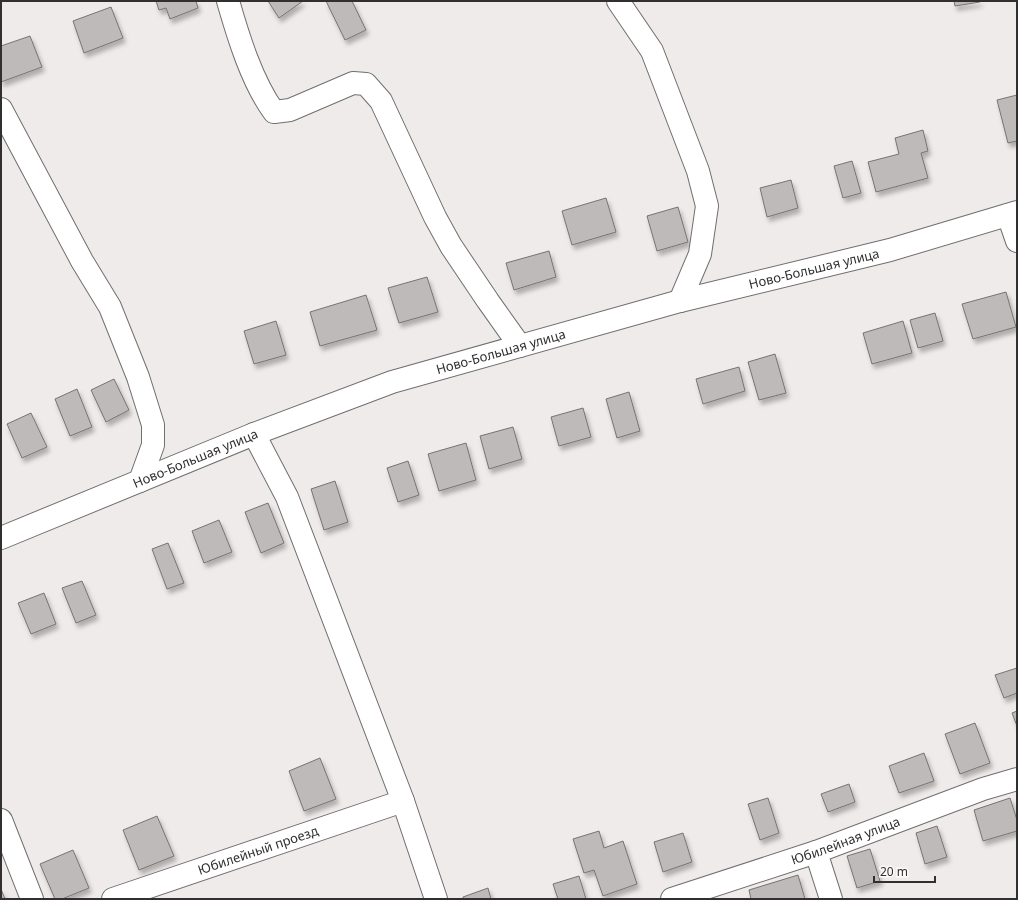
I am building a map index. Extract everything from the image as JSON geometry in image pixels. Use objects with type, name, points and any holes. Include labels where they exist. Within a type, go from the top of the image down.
[{"type":"street","points":[[228,1],[247,57],[266,101],[274,112],[290,110],[353,83],[366,84],[381,100],[435,217],[451,246],[520,346]]},
{"type":"street","points":[[618,1],[652,51],[698,171],[707,206],[700,254],[680,301]]},
{"type":"street","points":[[1,110],[82,261],[110,307],[138,377],[153,425],[153,445],[140,481]]},
{"type":"street","points":[[1013,213],[1017,241]]},
{"type":"street","name":"Ново-Большая улица","points":[[1,538],[254,434],[392,382],[680,301],[890,250],[1013,213]]},
{"type":"street","points":[[254,434],[287,497],[403,801],[436,899]]},
{"type":"street","name":"Юбилейная улица","points":[[672,899],[816,852],[983,789],[1017,779]]},
{"type":"street","name":"Юбилейный проезд","points":[[113,899],[403,801]]},
{"type":"street","points":[[1,820],[32,899]]},
{"type":"street","points":[[816,852],[831,899]]},
{"type":"building","points":[[156,1],[196,1],[198,8],[170,19],[166,8],[159,10]]},
{"type":"building","points":[[268,1],[303,1],[279,18]]},
{"type":"building","points":[[326,1],[352,1],[366,30],[345,40]]},
{"type":"building","points":[[954,1],[980,1],[980,2],[955,6]]},
{"type":"building","points":[[111,7],[123,38],[84,53],[73,21]]},
{"type":"building","points":[[30,36],[42,67],[1,82],[1,46]]},
{"type":"building","points":[[1017,95],[1017,141],[1008,143],[997,100]]},
{"type":"building","points":[[923,130],[928,151],[921,153],[928,178],[876,192],[868,162],[899,154],[895,138]]},
{"type":"building","points":[[852,161],[861,193],[843,198],[834,166]]},
{"type":"building","points":[[791,180],[798,208],[767,217],[760,188]]},
{"type":"building","points":[[606,198],[616,232],[572,245],[562,211]]},
{"type":"building","points":[[678,207],[688,242],[657,251],[647,216]]},
{"type":"building","points":[[549,251],[556,277],[514,290],[506,263]]},
{"type":"building","points":[[427,277],[438,312],[399,323],[388,288]]},
{"type":"building","points":[[1006,292],[1016,327],[973,339],[962,304]]},
{"type":"building","points":[[366,295],[377,330],[320,346],[310,312]]},
{"type":"building","points":[[935,313],[943,341],[918,348],[910,320]]},
{"type":"building","points":[[276,321],[286,355],[254,364],[244,331]]},
{"type":"building","points":[[903,321],[912,353],[872,364],[863,333]]},
{"type":"building","points":[[775,354],[786,393],[759,400],[748,362]]},
{"type":"building","points":[[739,367],[745,391],[703,404],[696,379]]},
{"type":"building","points":[[114,379],[129,410],[106,422],[91,390]]},
{"type":"building","points":[[77,389],[92,427],[70,436],[55,399]]},
{"type":"building","points":[[629,392],[640,431],[617,438],[606,399]]},
{"type":"building","points":[[583,408],[591,437],[559,446],[551,417]]},
{"type":"building","points":[[31,413],[47,447],[22,458],[7,424]]},
{"type":"building","points":[[513,427],[522,459],[489,469],[480,436]]},
{"type":"building","points":[[466,443],[476,480],[439,491],[428,454]]},
{"type":"building","points":[[408,461],[419,495],[398,502],[387,468]]},
{"type":"building","points":[[335,481],[348,522],[324,530],[311,489]]},
{"type":"building","points":[[268,503],[284,543],[261,553],[245,512]]},
{"type":"building","points":[[219,520],[232,552],[204,563],[192,531]]},
{"type":"building","points":[[168,543],[184,583],[167,589],[152,549]]},
{"type":"building","points":[[82,581],[96,615],[76,623],[62,588]]},
{"type":"building","points":[[44,593],[56,624],[31,634],[18,603]]},
{"type":"building","points":[[1017,668],[1017,693],[1004,698],[995,675]]},
{"type":"building","points":[[1017,711],[1017,726],[1012,713]]},
{"type":"building","points":[[975,723],[990,763],[960,774],[945,734]]},
{"type":"building","points":[[924,753],[934,781],[899,793],[889,766]]},
{"type":"building","points":[[320,758],[336,799],[304,811],[289,771]]},
{"type":"building","points":[[849,784],[855,802],[828,812],[821,794]]},
{"type":"building","points":[[768,798],[779,833],[760,840],[748,804]]},
{"type":"building","points":[[1010,798],[1017,820],[1017,831],[983,841],[974,810]]},
{"type":"building","points":[[157,816],[174,856],[139,870],[123,830]]},
{"type":"building","points":[[937,826],[947,857],[925,864],[916,833]]},
{"type":"building","points":[[599,831],[604,848],[623,841],[637,884],[603,896],[594,870],[584,873],[573,839]]},
{"type":"building","points":[[683,833],[692,862],[663,872],[654,842]]},
{"type":"building","points":[[870,849],[880,881],[857,888],[847,856]]},
{"type":"building","points":[[73,850],[89,888],[62,899],[55,899],[40,864]]},
{"type":"building","points":[[798,875],[805,899],[751,899],[749,890]]},
{"type":"building","points":[[579,876],[586,899],[558,899],[553,884]]},
{"type":"building","points":[[488,888],[491,899],[463,899],[463,897]]},
{"type":"building","points":[[1,889],[5,899],[1,899]]}]
